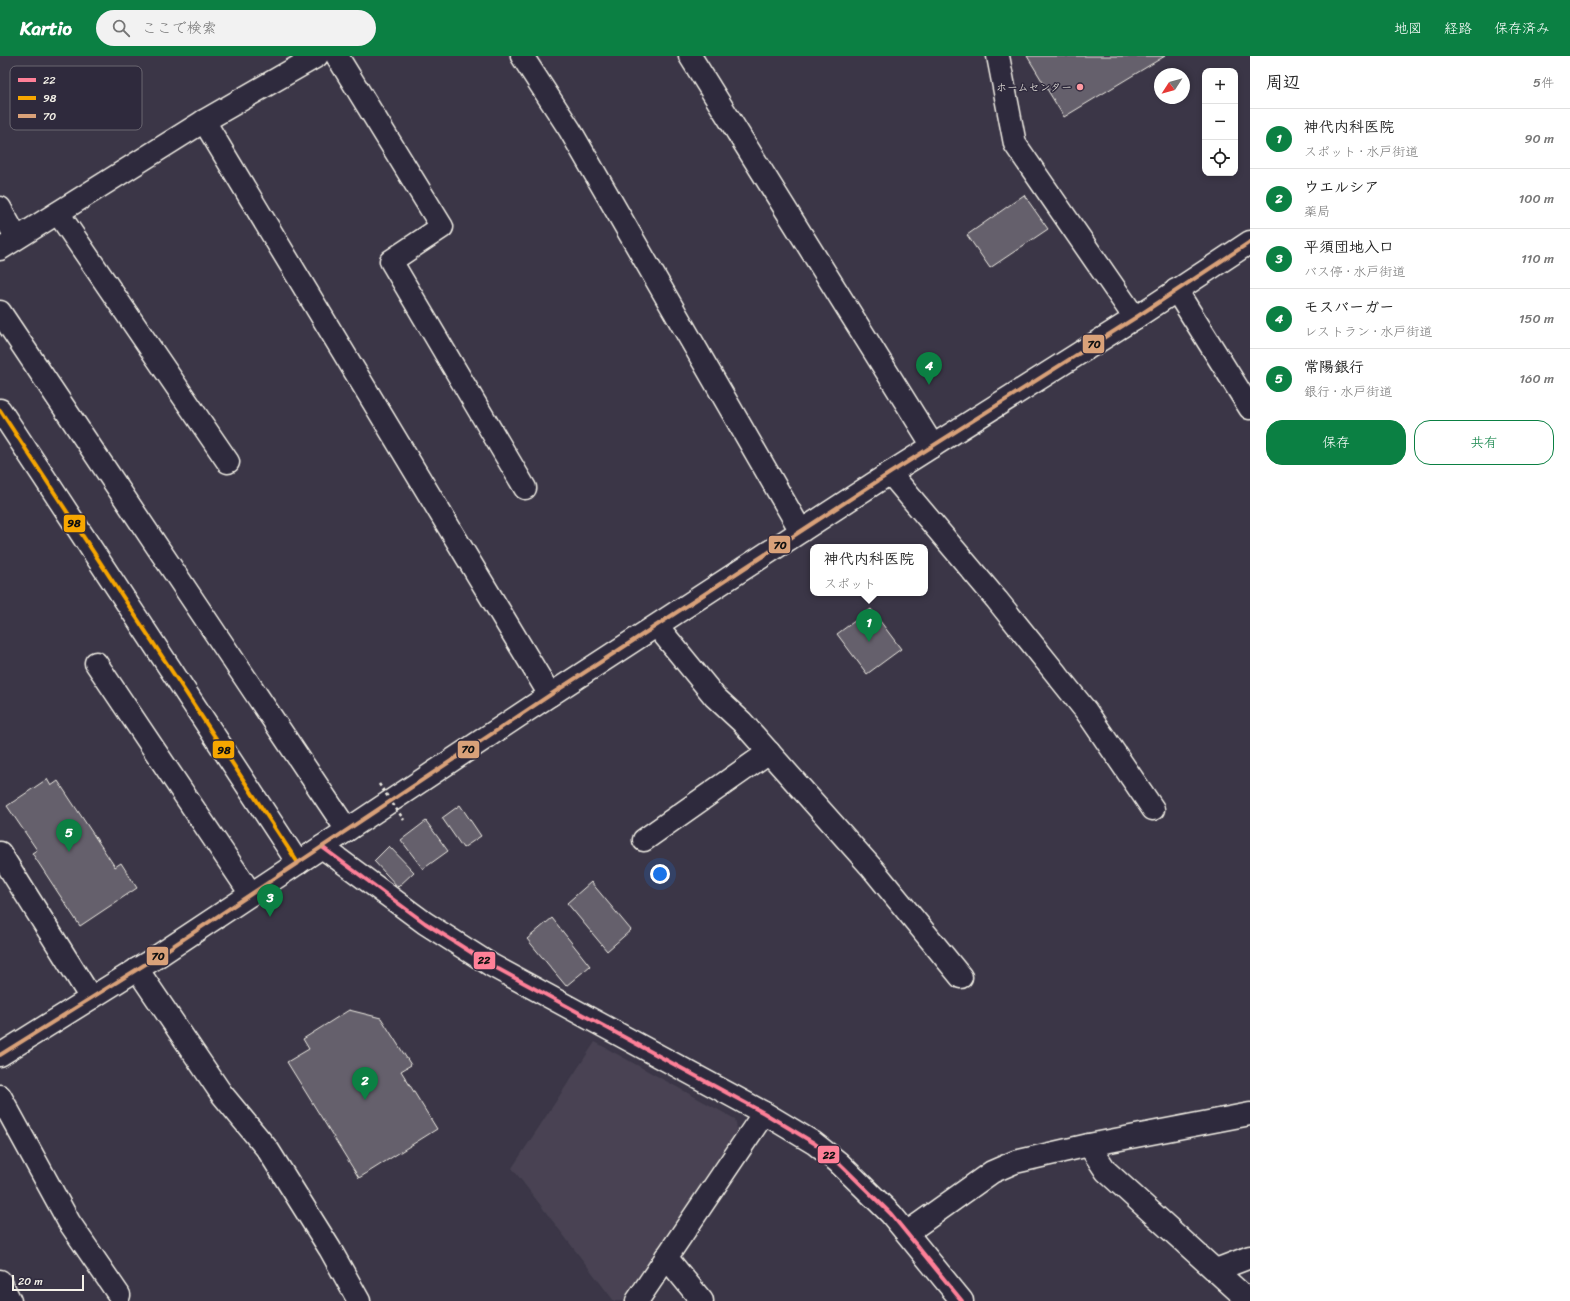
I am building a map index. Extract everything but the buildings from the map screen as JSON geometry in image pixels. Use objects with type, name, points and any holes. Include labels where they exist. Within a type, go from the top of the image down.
[{"type":"street","points":[[0,208],[8,243],[204,121],[317,56]]},
{"type":"street","points":[[337,56],[442,227],[391,261],[525,488]]},
{"type":"street","points":[[522,56],[570,130],[802,530]]},
{"type":"street","points":[[690,56],[933,446]]},
{"type":"street","points":[[998,56],[1015,144],[1134,318]]},
{"type":"street","points":[[204,121],[550,695]]},
{"type":"street","points":[[58,213],[228,462]]},
{"type":"street","points":[[0,1055],[137,969],[802,530],[1134,318],[1250,242]]},
{"type":"street","points":[[1176,290],[1250,408]]},
{"type":"street","points":[[0,312],[347,830]]},
{"type":"street","points":[[0,410],[298,863]]},
{"type":"street","points":[[890,473],[997,600],[1086,711],[1152,809]]},
{"type":"street","points":[[657,626],[715,697],[742,722],[796,785],[872,868],[960,977]]},
{"type":"street","points":[[96,663],[251,894]]},
{"type":"street","points":[[644,840],[769,752]]},
{"type":"street","points":[[322,847],[425,923],[491,965],[764,1113],[814,1143],[866,1187],[908,1232],[962,1301]]},
{"type":"street","points":[[0,853],[91,998]]},
{"type":"street","points":[[137,969],[221,1093],[268,1150],[330,1249],[359,1301]]},
{"type":"street","points":[[0,1096],[69,1222],[119,1295]]},
{"type":"street","points":[[637,1301],[764,1113]]},
{"type":"street","points":[[908,1232],[992,1172],[1015,1162],[1089,1145],[1250,1114]]},
{"type":"street","points":[[1089,1145],[1106,1171],[1249,1301]]},
{"type":"street","points":[[1216,1270],[1250,1257]]},
{"type":"street","points":[[666,1258],[702,1301]]},
{"type":"street","points":[[0,1281],[10,1301]]},
{"type":"path","points":[[379,784],[404,820]]},
{"type":"shaded area","points":[[595,1042],[735,1119],[739,1137],[623,1301],[614,1301],[512,1168]]},
{"type":"transit line","name":"70","points":[[0,1055],[152,960],[550,695],[890,473],[1135,318],[1250,242]]},
{"type":"transit line","name":"98","points":[[0,410],[298,863]]},
{"type":"transit line","name":"22","points":[[322,847],[425,923],[491,965],[764,1113],[814,1143],[838,1162],[891,1214],[962,1301]]},
{"type":"place","name":"ホームセンター","points":[[1080,87]]},
{"type":"place","name":"モスバーガー","points":[[929,385]]},
{"type":"place","name":"神代内科医院","points":[[869,642]]},
{"type":"place","name":"常陽銀行","points":[[69,852]]},
{"type":"place","name":"平須団地入口","points":[[270,917]]},
{"type":"place","name":"ウエルシア","points":[[365,1100]]}]
